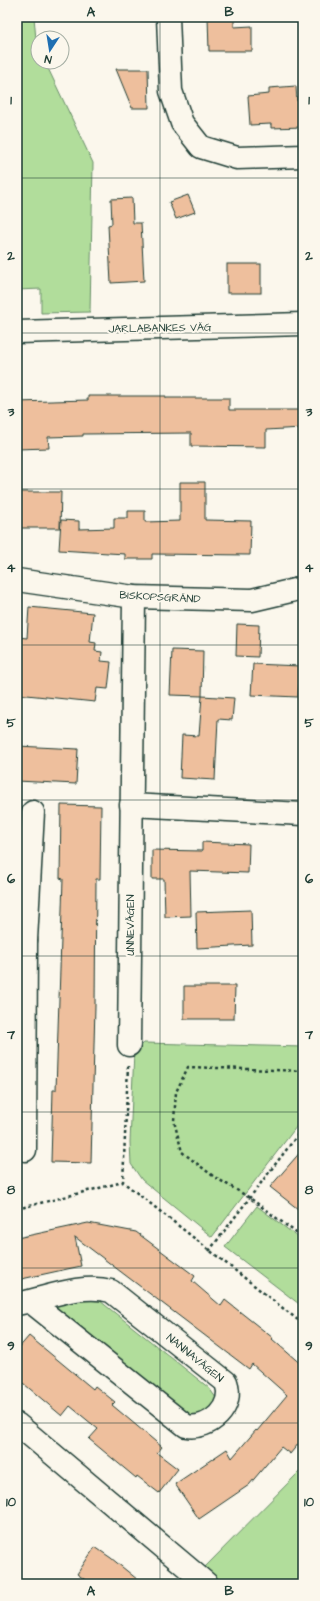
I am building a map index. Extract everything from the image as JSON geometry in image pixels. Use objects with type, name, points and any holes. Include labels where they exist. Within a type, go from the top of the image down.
[{"type":"street","points":[[168,17],[171,91],[182,123],[201,147],[237,158],[303,156]]},
{"type":"street","name":"JARLABANKES VÄG","points":[[17,332],[303,324]]},
{"type":"street","name":"BISKOPSGRÄND","points":[[17,580],[134,597],[252,600],[303,588]]},
{"type":"street","name":"UNNEVÄGEN","points":[[129,1045],[134,597]]},
{"type":"street","points":[[131,805],[303,814]]},
{"type":"street","points":[[25,1150],[21,1065],[22,940],[33,812]]},
{"type":"street","name":"NANNAVÄGEN","points":[[86,1288],[98,1288],[111,1291],[226,1382],[229,1390],[228,1398],[218,1416],[207,1424],[196,1428],[186,1426],[24,1303],[86,1288]]},
{"type":"street","points":[[17,1424],[207,1584]]},
{"type":"path","points":[[123,1182],[129,1045]]},
{"type":"path","points":[[303,1071],[188,1067],[176,1092],[174,1121],[182,1152],[213,1176],[250,1198],[303,1238]]},
{"type":"path","points":[[209,1251],[303,1128]]},
{"type":"path","points":[[17,1209],[123,1182]]},
{"type":"path","points":[[123,1182],[303,1324]]},
{"type":"green space","points":[[17,17],[34,17],[35,30],[30,30],[30,70],[49,70],[93,163],[90,312],[41,313],[41,289],[17,290]]},
{"type":"green space","points":[[144,1043],[303,1047],[303,1118],[212,1237],[142,1180],[131,1164],[130,1142],[134,1052]]},
{"type":"green space","points":[[257,1206],[303,1241],[303,1307],[225,1247]]},
{"type":"green space","points":[[51,1297],[95,1297],[209,1388],[216,1398],[215,1410],[196,1428],[49,1316]]},
{"type":"green space","points":[[303,1468],[303,1584],[220,1584],[202,1570]]},
{"type":"building","points":[[208,17],[234,17],[234,27],[252,26],[252,51],[209,51]]},
{"type":"building","points":[[116,69],[148,69],[149,108],[132,108]]},
{"type":"building","points":[[296,86],[297,101],[303,101],[303,127],[271,128],[271,124],[250,125],[248,96],[269,94],[269,88]]},
{"type":"building","points":[[188,195],[195,212],[176,219],[169,202]]},
{"type":"building","points":[[132,198],[133,223],[141,223],[144,281],[111,283],[108,225],[112,224],[111,199]]},
{"type":"building","points":[[227,264],[261,264],[261,293],[227,293]]},
{"type":"building","points":[[88,396],[229,398],[229,410],[302,410],[302,428],[266,430],[266,447],[191,446],[191,433],[83,434],[83,436],[48,437],[49,448],[17,449],[17,402],[88,400]]},
{"type":"building","points":[[180,482],[205,482],[205,520],[251,521],[250,555],[152,554],[152,559],[125,559],[125,554],[59,550],[61,520],[79,521],[79,529],[114,528],[114,518],[128,518],[128,511],[145,511],[145,522],[180,521]]},
{"type":"building","points":[[17,492],[61,492],[60,528],[17,528]]},
{"type":"building","points":[[29,607],[93,613],[90,642],[96,643],[95,651],[102,652],[101,661],[111,662],[108,689],[97,688],[95,702],[17,694],[17,637],[27,638]]},
{"type":"building","points":[[237,624],[259,625],[258,657],[236,656]]},
{"type":"building","points":[[172,650],[203,651],[202,696],[170,695]]},
{"type":"building","points":[[253,664],[300,666],[298,697],[251,695]]},
{"type":"building","points":[[202,696],[234,698],[232,720],[218,719],[215,780],[180,778],[182,735],[199,736]]},
{"type":"building","points":[[17,746],[78,749],[76,784],[17,781]]},
{"type":"building","points":[[61,805],[101,806],[100,879],[96,879],[95,1006],[91,1163],[51,1162],[53,1090],[56,1090],[63,879],[60,878]]},
{"type":"building","points":[[202,842],[249,844],[248,873],[190,871],[191,916],[165,917],[164,879],[152,879],[152,850],[202,851]]},
{"type":"building","points":[[251,910],[252,945],[197,948],[196,912]]},
{"type":"building","points":[[184,986],[235,986],[234,1019],[184,1019]]},
{"type":"building","points":[[303,1149],[303,1213],[270,1187]]},
{"type":"building","points":[[88,1223],[136,1232],[195,1276],[192,1281],[221,1306],[225,1300],[273,1338],[272,1339],[303,1366],[303,1438],[290,1454],[281,1447],[249,1485],[199,1519],[175,1484],[227,1449],[232,1458],[287,1395],[252,1364],[249,1369],[75,1237],[81,1266],[17,1280],[17,1238]]},
{"type":"building","points":[[29,1336],[93,1389],[95,1386],[115,1402],[112,1405],[162,1447],[157,1453],[178,1469],[159,1493],[137,1476],[136,1478],[89,1439],[98,1429],[70,1406],[62,1416],[17,1378],[17,1350]]},
{"type":"building","points":[[95,1547],[143,1584],[91,1584],[77,1574]]}]
